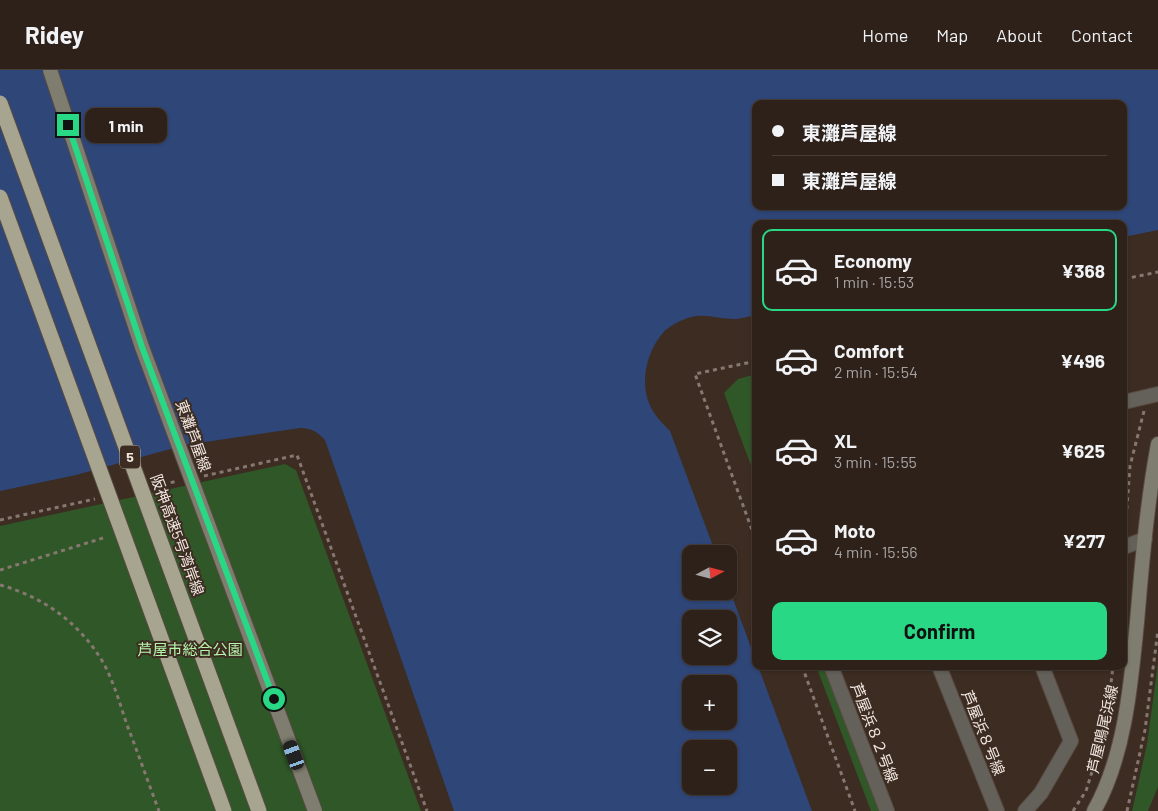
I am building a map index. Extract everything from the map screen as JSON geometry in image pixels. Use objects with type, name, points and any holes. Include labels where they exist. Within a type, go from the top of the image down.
[{"type":"highway","name":"阪神高速5号湾岸線","points":[[0,103],[259,811]]},
{"type":"highway","name":"5","points":[[0,197],[224,811]]},
{"type":"main road","name":"東灘芦屋線","points":[[50,70],[142,347],[315,811]]},
{"type":"main road","name":"芦屋鳴尾浜線","points":[[1094,811],[1111,773],[1124,720],[1132,674],[1152,477],[1158,444]]},
{"type":"street","points":[[1127,401],[1153,395]]},
{"type":"street","points":[[1127,546],[1145,539]]},
{"type":"street","name":"芦屋浜８２号線","points":[[833,670],[887,811]]},
{"type":"street","name":"芦屋浜８号線","points":[[941,670],[997,811]]},
{"type":"street","points":[[1025,811],[1041,793],[1071,741],[1044,670]]},
{"type":"path","points":[[1127,278],[1158,272]]},
{"type":"path","points":[[752,362],[695,374],[752,531]]},
{"type":"path","points":[[1127,506],[1130,466],[1153,395]]},
{"type":"path","points":[[201,476],[297,455],[427,811]]},
{"type":"path","points":[[153,486],[182,480]]},
{"type":"path","points":[[0,520],[96,499]]},
{"type":"path","points":[[0,570],[103,538]]},
{"type":"path","points":[[0,585],[34,597],[55,610],[74,625],[90,644],[110,675],[159,811]]},
{"type":"path","points":[[1127,811],[1145,730],[1158,630]]},
{"type":"path","points":[[803,670],[855,811]]},
{"type":"path","points":[[1073,811],[1086,791],[1106,727],[1113,670]]},
{"type":"green space","points":[[752,375],[752,468],[724,393],[738,379]]},
{"type":"green space","name":"芦屋市総合公園","points":[[285,464],[296,470],[421,811],[0,811],[0,526]]},
{"type":"green space","points":[[1158,663],[1158,787],[1148,811],[1132,811],[1147,744]]},
{"type":"green space","points":[[818,670],[828,670],[881,811],[871,811]]},
{"type":"water","points":[[0,70],[1158,70],[1158,230],[1127,236],[1127,220],[752,220],[752,316],[737,319],[703,316],[687,318],[668,328],[652,349],[646,367],[646,394],[655,415],[670,431],[713,545],[682,545],[682,600],[733,600],[752,650],[752,670],[759,670],[812,811],[454,811],[325,440],[311,430],[300,428],[185,445],[76,475],[0,491]]},
{"type":"route","points":[[68,125],[142,347],[274,699]]}]
